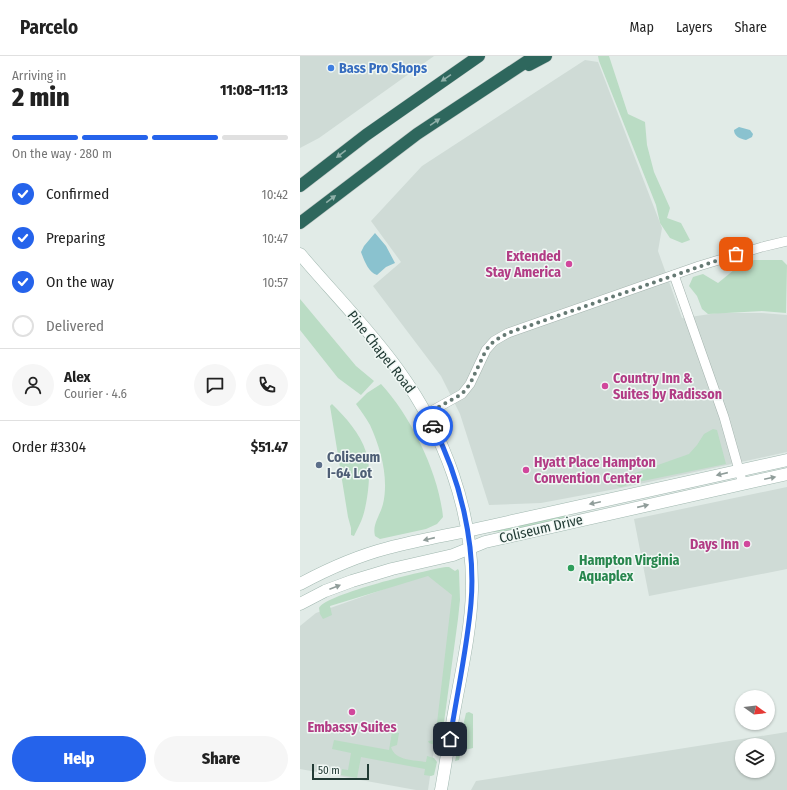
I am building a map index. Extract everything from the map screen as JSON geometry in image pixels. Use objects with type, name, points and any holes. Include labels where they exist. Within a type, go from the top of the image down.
[{"type":"highway","points":[[300,186],[366,135],[479,56]]},
{"type":"highway","points":[[300,223],[418,134],[492,83],[535,56]]},
{"type":"highway","points":[[492,83],[546,56]]},
{"type":"street","points":[[426,414],[462,394],[470,384],[486,350],[500,337],[538,322],[724,258],[787,241]]},
{"type":"street","name":"Pine Chapel Road","points":[[304,258],[386,353],[403,377],[439,437],[452,468],[460,494],[467,531],[472,584],[470,614],[463,663],[441,790]]},
{"type":"street","points":[[674,275],[724,417],[743,484]]},
{"type":"street","name":"Coliseum Drive","points":[[300,584],[333,568],[387,548],[787,460]]},
{"type":"street","name":"Coliseum Drive","points":[[300,604],[325,591],[352,581],[392,569],[449,556],[484,542],[787,474]]},
{"type":"shaded area","points":[[300,56],[434,56],[319,138],[300,148]]},
{"type":"shaded area","points":[[585,60],[598,62],[662,228],[658,251],[682,318],[718,313],[762,313],[787,315],[787,452],[621,488],[541,503],[489,505],[460,414],[441,376],[373,286],[401,262],[371,221],[422,166]]},
{"type":"shaded area","points":[[787,487],[787,569],[649,596],[634,519]]},
{"type":"shaded area","points":[[430,573],[457,594],[428,790],[416,790],[300,769],[300,626],[316,613]]},
{"type":"shaded area","points":[[787,732],[787,790],[471,790],[476,781],[735,740],[735,778],[775,778],[775,738],[749,738]]},
{"type":"green space","points":[[598,56],[609,56],[628,114],[645,122],[647,145],[654,172],[670,208],[667,218],[681,223],[690,240],[682,243],[670,238],[660,223],[656,205]]},
{"type":"green space","points":[[754,260],[782,260],[787,265],[786,313],[762,311],[708,314],[702,309],[697,296],[689,286],[693,277],[703,274],[718,283],[740,265]]},
{"type":"green space","points":[[300,299],[356,366],[374,381],[361,395],[338,378],[300,330]]},
{"type":"green space","points":[[381,384],[403,412],[422,446],[436,483],[443,517],[437,524],[426,529],[380,539],[375,536],[374,532],[375,524],[382,508],[385,494],[383,464],[378,444],[370,425],[356,404],[367,393]]},
{"type":"green space","points":[[332,404],[347,420],[360,438],[368,459],[369,484],[365,509],[354,536],[351,535],[348,517],[330,406]]},
{"type":"green space","points":[[713,429],[717,430],[726,464],[638,482],[621,487],[617,486],[616,483],[621,478],[689,454],[704,434]]},
{"type":"green space","points":[[565,515],[567,518],[508,531],[491,532]]},
{"type":"green space","points":[[449,567],[455,571],[458,569],[459,571],[460,600],[442,737],[439,743],[433,744],[429,743],[428,741],[435,740],[452,595],[428,576],[330,606],[332,615],[323,619],[319,608],[326,602],[339,596],[378,583]]},
{"type":"green space","points":[[469,712],[473,714],[473,748],[461,751],[459,760],[455,761],[466,713]]},
{"type":"green space","points":[[392,732],[399,733],[397,745],[391,747],[393,752],[396,755],[411,760],[426,762],[427,756],[434,758],[437,762],[434,775],[424,775],[425,769],[361,757],[357,778],[341,775],[342,769],[348,770],[351,753],[332,749],[334,740],[389,750]]},
{"type":"water","points":[[739,127],[750,130],[753,134],[752,137],[746,140],[738,137],[734,130]]},
{"type":"water","points":[[375,233],[386,246],[395,263],[386,267],[377,275],[369,269],[361,252]]},
{"type":"way so far","points":[[433,426],[426,414],[457,398],[467,389],[486,350],[500,337],[736,254]]},
{"type":"place","name":"Bass Pro Shops","points":[[331,68]]},
{"type":"place","name":"Extended Stay America","points":[[569,264]]},
{"type":"place","name":"Country Inn & Suites by Radisson","points":[[605,386]]},
{"type":"place","name":"Coliseum I-64 Lot","points":[[319,465]]},
{"type":"place","name":"Hyatt Place Hampton Convention Center","points":[[526,470]]},
{"type":"place","name":"Days Inn","points":[[747,544]]},
{"type":"place","name":"Hampton Virginia Aquaplex","points":[[571,568]]},
{"type":"place","name":"Embassy Suites","points":[[352,712]]},
{"type":"route","points":[[433,426],[449,461],[460,494],[467,531],[472,579],[466,643],[450,739]]}]
